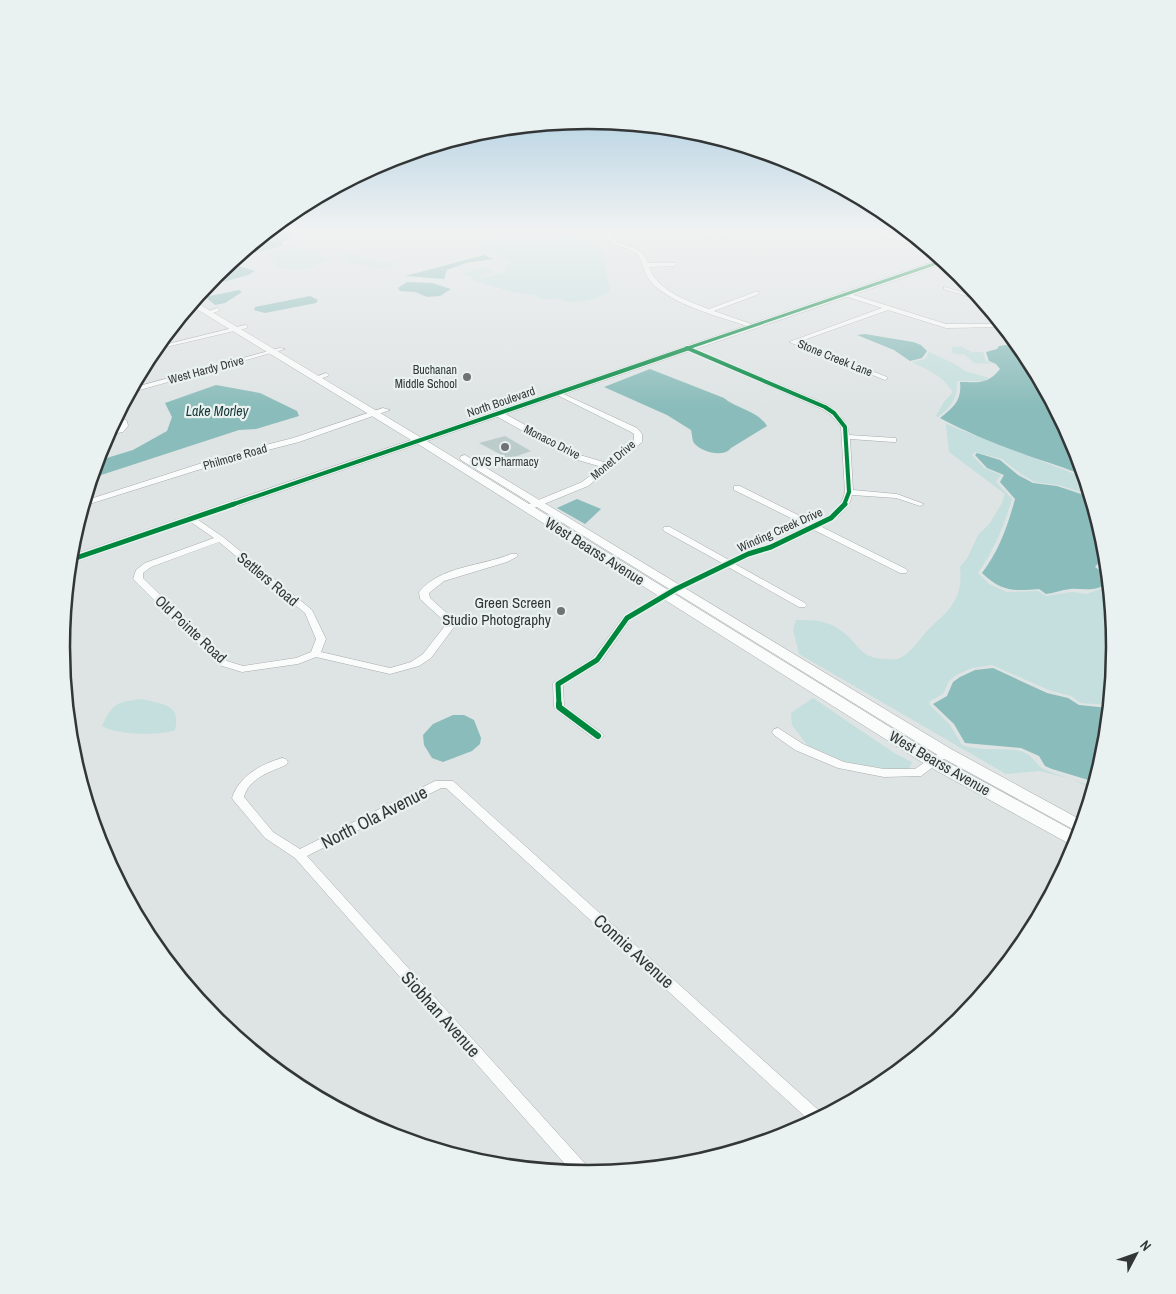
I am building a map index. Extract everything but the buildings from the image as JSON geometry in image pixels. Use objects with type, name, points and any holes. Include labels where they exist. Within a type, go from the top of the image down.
[{"type":"main road","name":"North Boulevard","points":[[78,557],[861,288]]},
{"type":"main road","name":"West Bearss Avenue","points":[[204,300],[316,378],[381,412]]},
{"type":"main road","name":"West Bearss Avenue","points":[[198,307],[235,329],[326,374],[381,412],[670,592],[1070,837]]},
{"type":"main road","name":"West Bearss Avenue","points":[[940,757],[1075,824]]},
{"type":"street","points":[[662,288],[678,298],[752,326]]},
{"type":"street","points":[[947,288],[968,296]]},
{"type":"street","points":[[711,310],[757,293]]},
{"type":"street","points":[[844,294],[946,326],[994,326]]},
{"type":"street","name":"Stone Creek Lane","points":[[885,378],[792,342],[887,308]]},
{"type":"street","points":[[207,313],[217,310]]},
{"type":"street","points":[[167,346],[245,327]]},
{"type":"street","points":[[687,348],[824,407],[841,420],[845,427],[849,492],[897,496],[920,504]]},
{"type":"street","name":"West Hardy Drive","points":[[139,389],[277,350]]},
{"type":"street","points":[[316,378],[326,374]]},
{"type":"street","name":"Monet Drive","points":[[533,505],[585,484],[638,442],[638,434],[557,393]]},
{"type":"street","name":"Philmore Road","points":[[91,502],[230,457],[296,440],[381,412]]},
{"type":"street","name":"Monaco Drive","points":[[497,413],[577,457],[608,466]]},
{"type":"street","points":[[117,431],[124,426],[122,421]]},
{"type":"street","points":[[846,436],[893,440]]},
{"type":"street","points":[[737,488],[903,571]]},
{"type":"street","name":"Winding Creek Drive","points":[[598,736],[559,707],[558,684],[597,660],[627,618],[670,592],[748,554],[771,547],[814,526],[841,510],[847,501],[849,492]]},
{"type":"street","name":"Settlers Road","points":[[192,518],[309,612],[320,639],[315,654]]},
{"type":"street","points":[[667,529],[802,605]]},
{"type":"street","name":"Old Pointe Road","points":[[220,539],[148,565],[139,572],[138,579],[223,664],[242,669],[298,661],[315,654]]},
{"type":"street","points":[[315,654],[390,671],[415,664],[427,656],[449,627],[447,618],[425,599],[424,592],[428,587],[435,582],[474,568],[503,562],[514,556]]},
{"type":"street","points":[[778,732],[799,747],[846,766],[884,773],[917,773],[940,757]]},
{"type":"street","name":"Siobhan Avenue","points":[[282,762],[246,781],[239,789],[238,798],[269,835],[299,855],[576,1165]]},
{"type":"street","name":"North Ola Avenue","points":[[299,855],[439,784],[449,784]]},
{"type":"street","name":"Connie Avenue","points":[[449,784],[813,1114]]},
{"type":"shaded area","points":[[500,288],[610,288],[610,290],[595,298],[569,302],[558,298],[547,300],[538,296]]},
{"type":"shaded area","points":[[960,346],[972,352],[983,352],[986,361],[993,364],[974,363],[965,355],[952,353],[952,347]]},
{"type":"shaded area","points":[[929,352],[955,364],[965,371],[989,378],[984,381],[957,381],[953,402],[938,417],[936,416],[944,402],[953,392],[940,377],[912,362],[925,359]]},
{"type":"shaded area","points":[[946,424],[1077,475],[1079,480],[1082,493],[1059,485],[1035,482],[1002,459],[975,452],[972,455],[984,468],[1001,475],[996,482],[1012,499],[998,538],[978,573],[989,584],[1007,592],[1038,591],[1046,596],[1072,592],[1086,594],[1103,588],[1106,647],[1103,705],[1081,703],[1071,696],[1049,690],[992,665],[972,668],[956,675],[949,681],[943,694],[930,701],[929,704],[950,725],[962,745],[976,748],[1020,751],[1030,756],[1042,768],[1069,779],[1040,771],[1006,774],[799,654],[793,630],[796,620],[808,620],[825,622],[835,627],[870,656],[898,659],[913,648],[952,606],[960,585],[960,567],[968,557],[978,535],[990,523],[1005,494],[949,452]]},
{"type":"shaded area","points":[[813,698],[894,753],[912,762],[909,769],[891,769],[848,763],[808,746],[792,725],[791,713]]},
{"type":"shaded area","points":[[142,699],[168,706],[175,714],[175,730],[138,734],[102,726],[109,712],[116,705]]},
{"type":"shaded area","points":[[1072,779],[1087,784],[1087,786]]},
{"type":"water","points":[[398,288],[451,289],[440,296],[427,297],[415,292],[400,291]]},
{"type":"water","points":[[239,290],[242,292],[225,303],[215,305],[206,298]]},
{"type":"water","points":[[310,296],[318,300],[316,303],[265,313],[254,310],[255,307]]},
{"type":"water","points":[[865,334],[913,342],[921,345],[927,351],[922,358],[910,361],[894,350],[857,335]]},
{"type":"water","points":[[999,346],[1009,346],[1037,388],[1053,418],[1076,473],[993,442],[940,418],[956,403],[960,394],[960,382],[982,382],[991,378],[1000,369],[996,364],[989,361],[986,352],[997,349]]},
{"type":"water","points":[[650,369],[724,398],[758,416],[767,426],[728,451],[712,453],[697,446],[693,442],[691,430],[667,415],[604,387]]},
{"type":"water","name":"Lake Morley","points":[[216,385],[260,393],[297,411],[299,416],[256,429],[239,430],[99,476],[105,458],[133,450],[167,431],[172,417],[165,403]]},
{"type":"water","points":[[977,453],[1000,460],[1018,475],[1033,483],[1057,486],[1083,495],[1099,562],[1095,567],[1101,571],[1103,586],[1095,589],[1070,589],[1046,594],[1039,589],[1008,589],[996,584],[982,573],[1002,538],[1015,499],[1000,482],[1004,475],[987,468],[975,455]]},
{"type":"water","points":[[577,499],[601,509],[585,524],[557,508]]},
{"type":"water","points":[[993,668],[1047,693],[1068,698],[1079,705],[1103,707],[1088,780],[1045,766],[1039,756],[1021,748],[965,743],[954,724],[933,704],[947,696],[953,682],[975,670]]},
{"type":"water","points":[[453,715],[464,715],[474,720],[481,738],[480,744],[472,751],[443,762],[432,758],[424,745],[423,735],[433,724]]},
{"type":"cycle path","points":[[78,557],[863,288]]},
{"type":"cycle path","points":[[598,736],[559,707],[558,684],[597,660],[627,618],[676,589],[748,554],[771,547],[831,518],[841,510],[847,501],[849,492],[845,427],[834,413],[825,407],[687,348]]},
{"type":"place","name":"Buchanan Middle School","points":[[467,377]]},
{"type":"place","name":"CVS Pharmacy","points":[[505,447]]},
{"type":"place","name":"Green Screen Studio Photography","points":[[561,611]]}]
